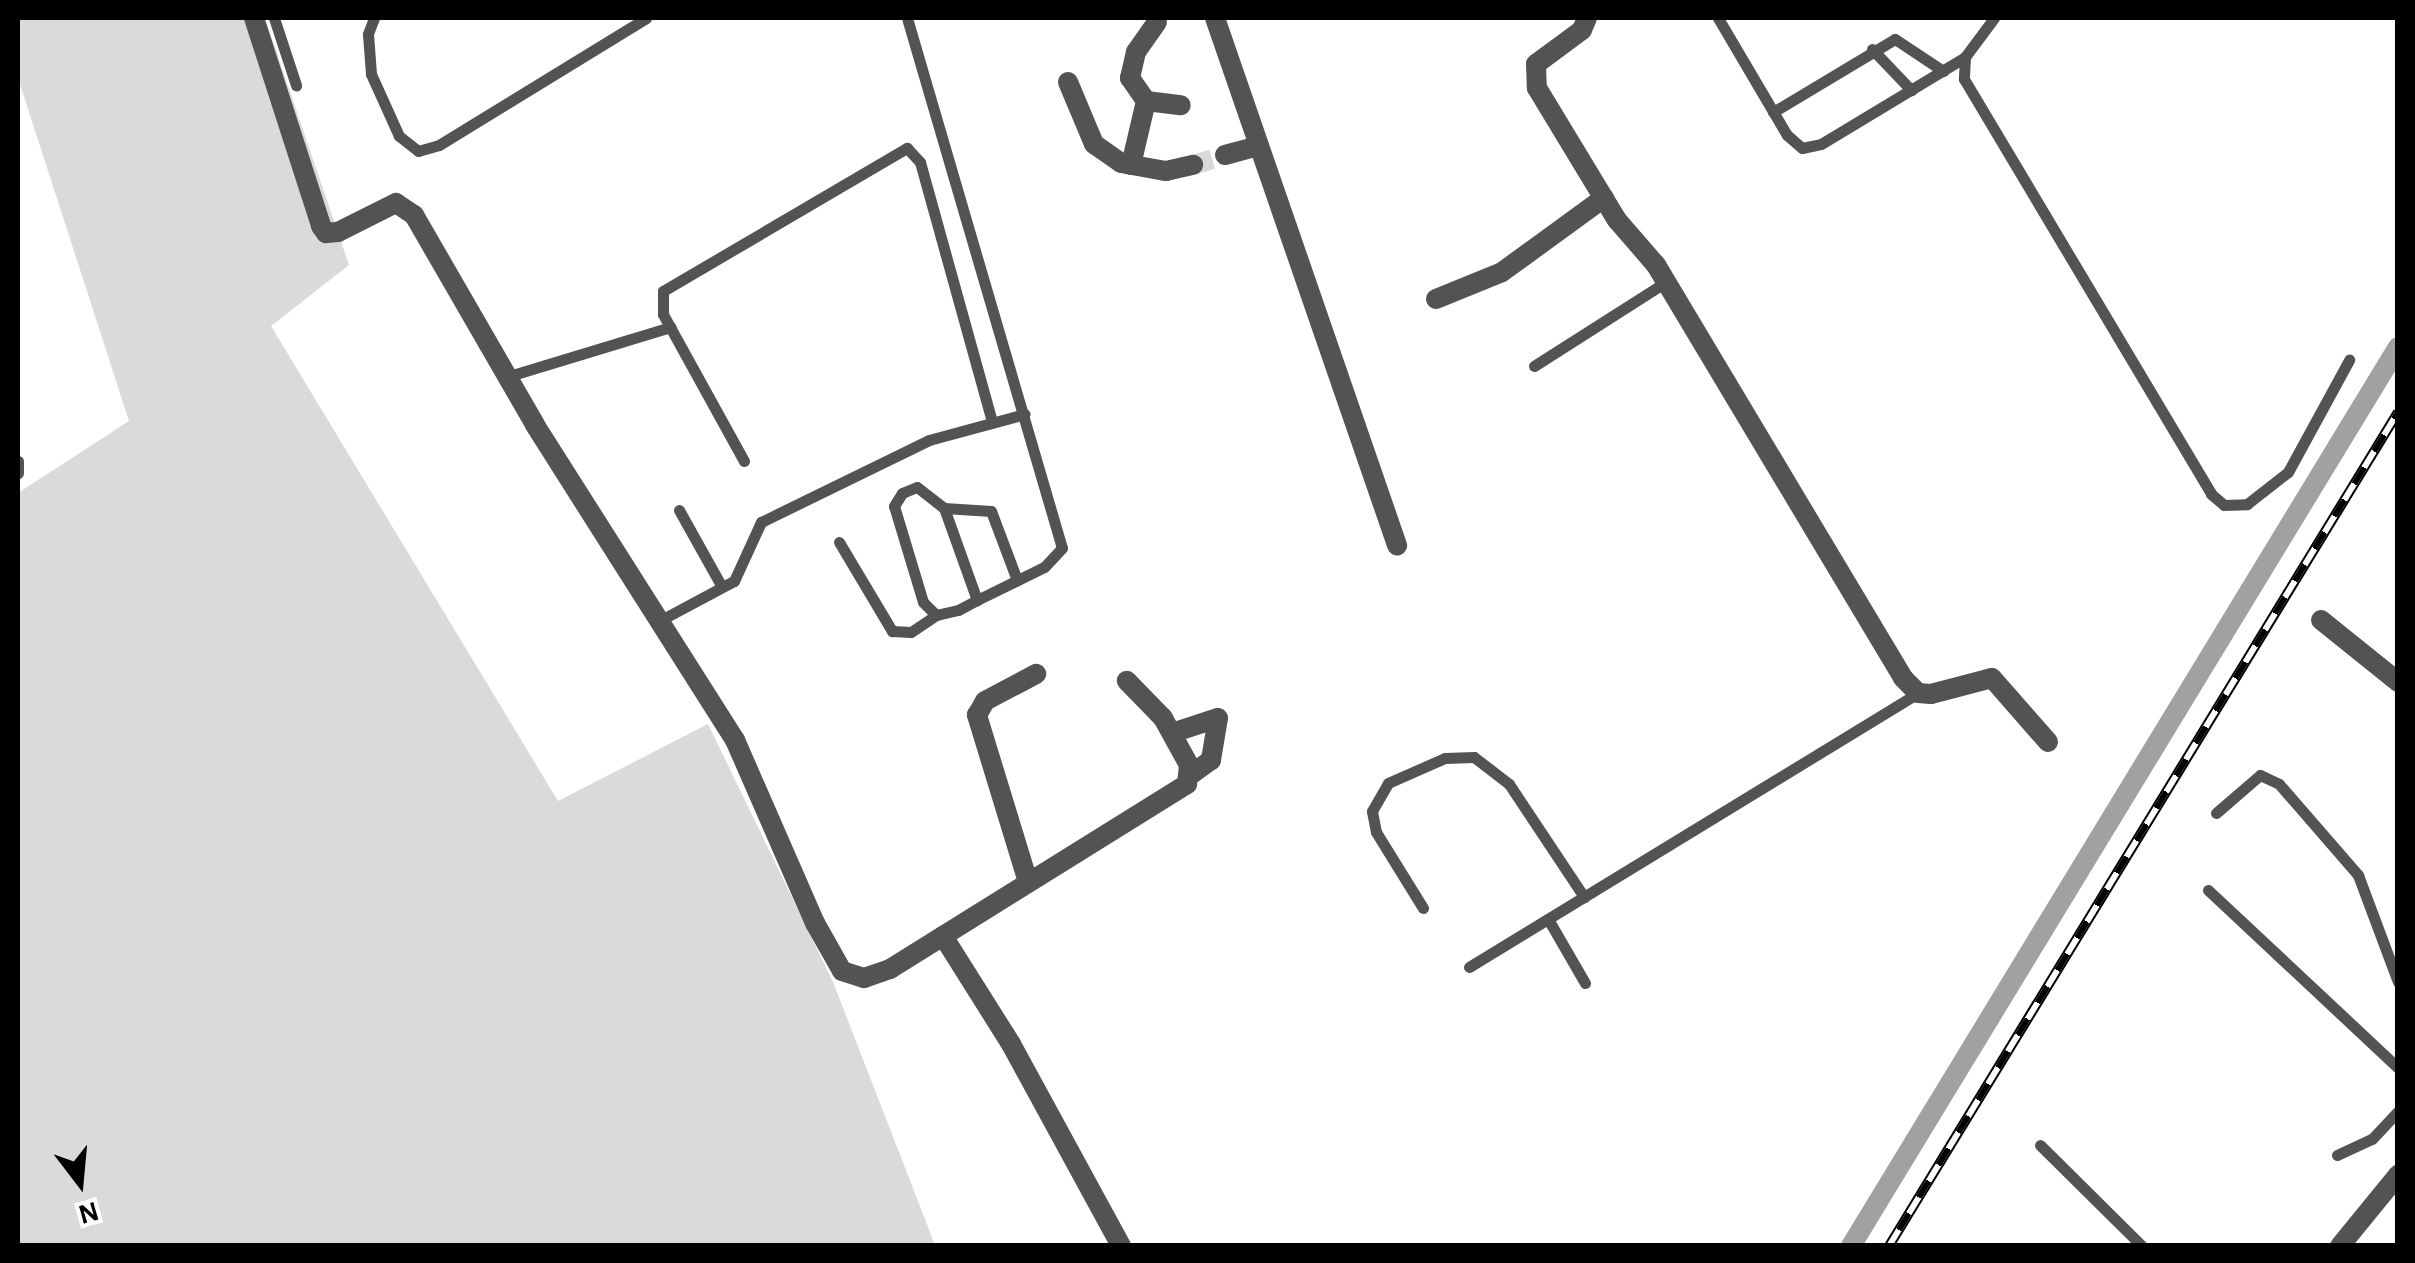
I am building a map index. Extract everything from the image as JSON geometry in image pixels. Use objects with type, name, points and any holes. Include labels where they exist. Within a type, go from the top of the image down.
[{"type":"street","points":[[254,18],[326,233],[386,204],[406,208],[506,377],[735,740],[814,923],[842,970],[853,978],[876,976],[1167,799],[1210,760],[1218,718],[1172,734]]},
{"type":"street","points":[[1215,18],[1396,545]]},
{"type":"street","points":[[1586,18],[1582,30],[1533,70],[1604,198],[1666,282],[1902,678],[1918,693],[1992,678],[2048,742]]},
{"type":"street","points":[[1157,22],[1130,66],[1133,89],[1146,101],[1180,105]]},
{"type":"street","points":[[1068,82],[1094,144],[1131,166],[1166,171],[1193,165]]},
{"type":"street","points":[[1131,166],[1146,101]]},
{"type":"street","points":[[1225,155],[1260,146]]},
{"type":"street","points":[[1436,299],[1502,272],[1604,198]]},
{"type":"street","points":[[2321,620],[2398,682]]},
{"type":"street","points":[[1028,882],[977,715],[985,701],[1036,674]]},
{"type":"street","points":[[1127,681],[1147,696],[1192,774]]},
{"type":"street","points":[[942,936],[1011,1044],[1121,1246]]},
{"type":"street","points":[[2347,1241],[2398,1175]]},
{"type":"lane","points":[[274,18],[296,86]]},
{"type":"lane","points":[[374,18],[371,74],[400,136],[418,151],[439,145],[646,18]]},
{"type":"lane","points":[[839,542],[892,632],[911,632],[936,614],[977,600],[1017,580],[1062,548],[906,18]]},
{"type":"lane","points":[[1718,18],[1795,144],[1810,148],[1965,58],[1994,18]]},
{"type":"lane","points":[[1774,112],[1872,49],[1902,40],[1943,71]]},
{"type":"lane","points":[[1872,49],[1911,90]]},
{"type":"lane","points":[[1965,58],[1964,79],[2211,494],[2224,505],[2248,504],[2288,472],[2349,360]]},
{"type":"lane","points":[[744,461],[660,302],[674,280],[896,153],[916,150],[992,422]]},
{"type":"lane","points":[[1534,366],[1666,282]]},
{"type":"lane","points":[[506,377],[672,327]]},
{"type":"lane","points":[[659,621],[739,575],[762,522],[899,453],[1025,414]]},
{"type":"lane","points":[[18,460],[18,473]]},
{"type":"lane","points":[[936,614],[923,602],[894,506],[902,493],[917,487],[944,508],[977,600]]},
{"type":"lane","points":[[944,508],[991,511],[1017,580]]},
{"type":"lane","points":[[679,510],[722,587]]},
{"type":"lane","points":[[1469,967],[1918,693]]},
{"type":"lane","points":[[1423,908],[1376,832],[1372,811],[1388,783],[1445,758],[1474,757],[1509,784],[1584,897]]},
{"type":"lane","points":[[2216,812],[2260,775],[2280,784],[2358,874],[2398,982]]},
{"type":"lane","points":[[2208,890],[2398,1068]]},
{"type":"lane","points":[[1548,919],[1584,983]]},
{"type":"lane","points":[[2337,1155],[2372,1139],[2398,1111]]},
{"type":"lane","points":[[2040,1145],[2142,1246]]},
{"type":"shaded area","points":[[18,18],[265,18],[349,265],[271,326],[558,801],[708,724],[833,982],[935,1245],[18,1245],[18,493],[129,421],[18,78]]},
{"type":"waterway","points":[[1851,1246],[2398,347]]},
{"type":"tunnel","points":[[1193,165],[1225,155]]},
{"type":"railway","points":[[1889,1246],[2398,412]]}]
